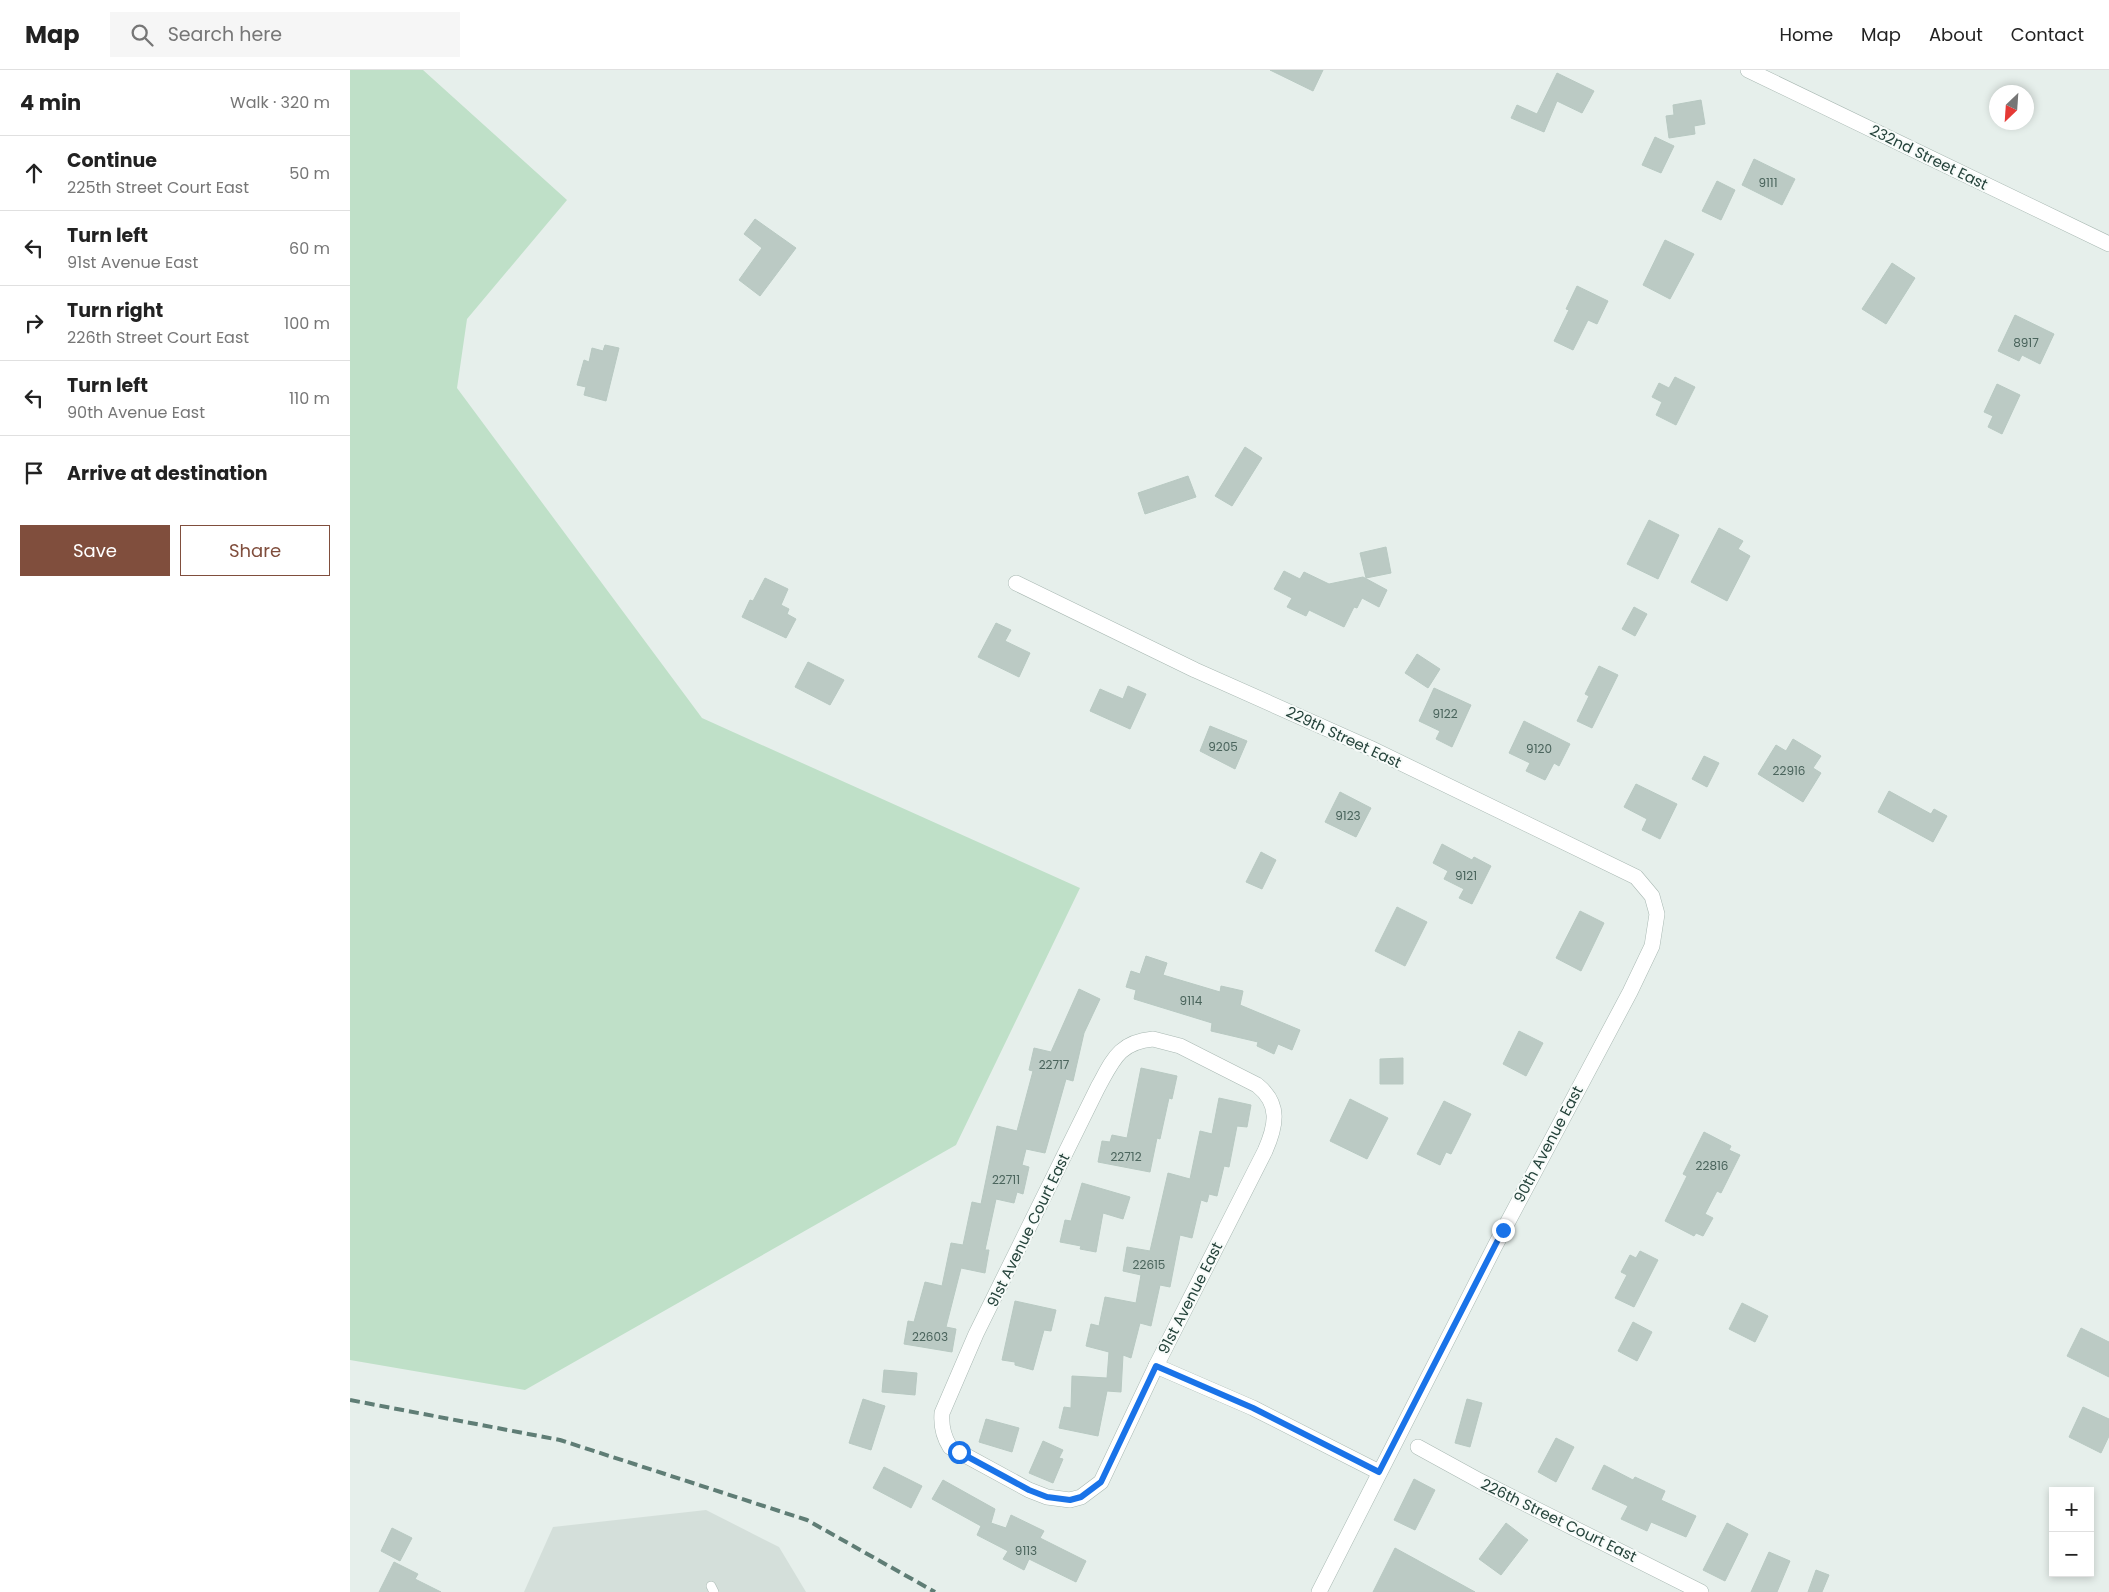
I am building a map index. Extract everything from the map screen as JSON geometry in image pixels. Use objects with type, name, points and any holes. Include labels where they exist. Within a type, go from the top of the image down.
[{"type":"street","name":"232nd Street East","points":[[1748,70],[2109,244]]},
{"type":"street","name":"229th Street East","points":[[1016,583],[1195,670],[1370,748],[1636,876],[1652,896],[1656,908]]},
{"type":"street","name":"90th Avenue East","points":[[1319,1592],[1553,1133],[1630,992],[1652,946],[1657,926],[1656,908]]},
{"type":"street","name":"91st Avenue East","points":[[1070,1500],[1081,1497],[1101,1482],[1156,1366],[1265,1151],[1275,1124],[1273,1107],[1267,1093],[1249,1080],[1180,1046],[1153,1039],[1139,1040]]},
{"type":"street","name":"91st Avenue Court East","points":[[1070,1500],[1047,1497],[1029,1490],[950,1447],[944,1435],[941,1422],[942,1413],[969,1352],[1089,1105],[1121,1050],[1139,1040]]},
{"type":"street","points":[[1156,1366],[1253,1408],[1379,1472]]},
{"type":"street","name":"226th Street Court East","points":[[1418,1447],[1480,1481],[1701,1592]]},
{"type":"shaded area","points":[[706,1510],[779,1547],[806,1592],[524,1592],[553,1527]]},
{"type":"green space","points":[[350,70],[423,70],[567,200],[467,319],[457,388],[702,718],[1080,888],[956,1145],[525,1390],[350,1360]]},
{"type":"building","points":[[1270,70],[1323,70],[1313,91]]},
{"type":"building","points":[[1557,73],[1594,91],[1582,113],[1557,101],[1544,132],[1511,118],[1517,105],[1537,114]]},
{"type":"building","points":[[1701,100],[1705,124],[1694,126],[1695,134],[1669,138],[1666,116],[1674,115],[1673,105]]},
{"type":"building","points":[[1655,137],[1674,146],[1661,173],[1642,165]]},
{"type":"building","points":[[1754,159],[1795,179],[1782,205],[1742,185]]},
{"type":"building","points":[[1717,181],[1735,190],[1721,220],[1702,211]]},
{"type":"building","points":[[755,219],[796,248],[760,296],[739,280],[762,248],[744,234]]},
{"type":"building","points":[[1665,240],[1694,254],[1670,299],[1643,285]]},
{"type":"building","points":[[1892,263],[1915,278],[1886,324],[1862,309]]},
{"type":"building","points":[[1577,286],[1608,301],[1597,324],[1588,320],[1573,350],[1554,341],[1569,310],[1566,309]]},
{"type":"building","points":[[2015,315],[2054,334],[2040,364],[2022,355],[2019,361],[1998,351]]},
{"type":"building","points":[[605,345],[619,348],[606,401],[584,395],[586,387],[577,385],[584,360],[589,362],[592,348],[603,351]]},
{"type":"building","points":[[1675,377],[1695,387],[1676,425],[1656,415],[1662,402],[1652,397],[1659,383],[1669,388]]},
{"type":"building","points":[[1997,384],[2020,395],[2002,434],[1988,427],[1993,416],[1984,412]]},
{"type":"building","points":[[1245,447],[1262,458],[1232,506],[1215,496]]},
{"type":"building","points":[[1188,476],[1196,497],[1145,514],[1138,493]]},
{"type":"building","points":[[1649,520],[1679,535],[1658,579],[1627,564]]},
{"type":"building","points":[[1719,528],[1743,541],[1738,549],[1750,556],[1727,601],[1691,582]]},
{"type":"building","points":[[1386,547],[1391,573],[1366,578],[1360,553]]},
{"type":"building","points":[[1284,571],[1300,579],[1304,572],[1329,584],[1363,577],[1387,590],[1379,607],[1362,598],[1357,608],[1354,607],[1344,627],[1309,610],[1306,616],[1287,607],[1292,598],[1274,589]]},
{"type":"building","points":[[765,578],[788,589],[781,605],[789,609],[787,614],[796,619],[786,638],[742,617],[750,600],[753,601]]},
{"type":"building","points":[[1634,607],[1647,614],[1635,636],[1622,629]]},
{"type":"building","points":[[996,623],[1011,630],[1005,641],[1030,653],[1019,677],[978,657]]},
{"type":"building","points":[[1417,654],[1440,669],[1428,688],[1405,673]]},
{"type":"building","points":[[808,662],[844,680],[830,705],[795,687]]},
{"type":"building","points":[[1599,666],[1618,675],[1592,728],[1577,721],[1589,696],[1585,694]]},
{"type":"building","points":[[1128,686],[1146,694],[1130,729],[1090,711],[1100,689],[1123,699]]},
{"type":"building","points":[[1434,688],[1471,705],[1452,747],[1436,739],[1440,731],[1419,721]]},
{"type":"building","points":[[1524,721],[1570,744],[1559,766],[1554,763],[1545,780],[1526,771],[1530,763],[1509,753]]},
{"type":"building","points":[[1210,726],[1247,741],[1235,769],[1200,751]]},
{"type":"building","points":[[1793,739],[1821,756],[1813,768],[1821,773],[1803,802],[1758,774],[1776,745],[1786,751]]},
{"type":"building","points":[[1704,756],[1719,763],[1707,787],[1692,779]]},
{"type":"building","points":[[1636,784],[1677,804],[1660,839],[1642,830],[1647,819],[1624,807]]},
{"type":"building","points":[[1889,791],[1931,814],[1934,809],[1947,816],[1933,842],[1878,812]]},
{"type":"building","points":[[1340,792],[1371,808],[1356,837],[1325,822]]},
{"type":"building","points":[[1442,844],[1472,860],[1474,857],[1491,866],[1472,904],[1459,898],[1464,889],[1444,879],[1448,871],[1433,863]]},
{"type":"building","points":[[1261,852],[1276,860],[1262,889],[1246,882]]},
{"type":"building","points":[[1397,907],[1427,922],[1405,966],[1375,951]]},
{"type":"building","points":[[1580,911],[1604,923],[1581,971],[1556,958]]},
{"type":"building","points":[[1146,956],[1167,963],[1163,975],[1220,992],[1221,986],[1243,991],[1240,1005],[1300,1030],[1292,1050],[1278,1044],[1274,1054],[1257,1046],[1258,1042],[1211,1031],[1212,1023],[1134,999],[1136,990],[1126,987],[1131,971],[1140,974]]},
{"type":"building","points":[[1079,989],[1100,999],[1084,1033],[1073,1081],[1066,1079],[1045,1153],[1026,1149],[1022,1165],[1029,1167],[1023,1194],[1017,1192],[1014,1203],[996,1199],[985,1250],[989,1250],[985,1273],[961,1268],[946,1327],[956,1329],[952,1352],[904,1344],[908,1321],[914,1322],[925,1282],[942,1286],[951,1243],[963,1245],[972,1202],[981,1204],[997,1126],[1017,1131],[1033,1071],[1029,1070],[1034,1048],[1051,1052]]},
{"type":"building","points":[[1519,1031],[1543,1043],[1526,1076],[1503,1064]]},
{"type":"building","points":[[1403,1058],[1403,1084],[1380,1084],[1380,1059]]},
{"type":"building","points":[[1141,1068],[1177,1076],[1172,1099],[1169,1098],[1160,1139],[1157,1138],[1150,1172],[1098,1162],[1102,1141],[1110,1142],[1112,1135],[1127,1138]]},
{"type":"building","points":[[1219,1098],[1251,1105],[1247,1127],[1237,1126],[1229,1167],[1224,1166],[1217,1196],[1209,1194],[1207,1202],[1201,1200],[1192,1238],[1180,1235],[1170,1287],[1160,1285],[1151,1326],[1140,1323],[1131,1358],[1123,1355],[1121,1392],[1107,1391],[1098,1436],[1059,1428],[1064,1407],[1071,1408],[1072,1376],[1107,1378],[1109,1352],[1086,1346],[1091,1324],[1099,1326],[1105,1297],[1136,1303],[1141,1275],[1123,1271],[1127,1247],[1150,1251],[1168,1173],[1190,1179],[1200,1131],[1212,1134]]},
{"type":"building","points":[[1350,1099],[1388,1118],[1367,1159],[1330,1141]]},
{"type":"building","points":[[1444,1101],[1471,1114],[1451,1154],[1446,1152],[1440,1165],[1417,1154]]},
{"type":"building","points":[[1704,1132],[1731,1146],[1729,1150],[1740,1155],[1721,1193],[1717,1191],[1705,1214],[1713,1218],[1703,1236],[1696,1233],[1694,1236],[1665,1221],[1687,1176],[1683,1174]]},
{"type":"building","points":[[1082,1183],[1130,1197],[1123,1219],[1103,1213],[1096,1252],[1080,1249],[1081,1246],[1060,1242],[1065,1220],[1071,1221]]},
{"type":"building","points":[[1640,1251],[1658,1260],[1634,1307],[1615,1298],[1627,1275],[1621,1272],[1630,1255],[1636,1258]]},
{"type":"building","points":[[1015,1301],[1056,1310],[1051,1331],[1044,1330],[1033,1370],[1015,1365],[1015,1362],[1002,1360]]},
{"type":"building","points":[[1742,1303],[1768,1316],[1755,1342],[1729,1329]]},
{"type":"building","points":[[1633,1322],[1652,1332],[1637,1361],[1618,1351]]},
{"type":"building","points":[[2081,1328],[2109,1342],[2109,1377],[2067,1356]]},
{"type":"building","points":[[884,1370],[917,1373],[915,1395],[882,1392]]},
{"type":"building","points":[[863,1399],[885,1406],[871,1450],[849,1443]]},
{"type":"building","points":[[1467,1399],[1482,1403],[1470,1447],[1455,1443]]},
{"type":"building","points":[[2083,1407],[2109,1419],[2109,1436],[2101,1453],[2069,1437]]},
{"type":"building","points":[[986,1419],[1019,1428],[1012,1452],[979,1442]]},
{"type":"building","points":[[1556,1438],[1574,1447],[1556,1482],[1538,1472]]},
{"type":"building","points":[[1043,1441],[1063,1450],[1059,1458],[1063,1459],[1053,1483],[1029,1473]]},
{"type":"building","points":[[1604,1465],[1633,1480],[1635,1477],[1665,1491],[1661,1500],[1696,1516],[1686,1537],[1651,1522],[1647,1531],[1621,1519],[1628,1506],[1592,1489]]},
{"type":"building","points":[[884,1467],[922,1486],[911,1508],[873,1488]]},
{"type":"building","points":[[1414,1479],[1435,1490],[1415,1530],[1394,1520]]},
{"type":"building","points":[[943,1480],[995,1509],[991,1523],[1006,1528],[1011,1515],[1044,1531],[1040,1538],[1086,1561],[1076,1582],[1029,1559],[1024,1570],[1003,1559],[1008,1551],[977,1535],[981,1526],[932,1499]]},
{"type":"building","points":[[1506,1523],[1528,1540],[1501,1575],[1479,1559]]},
{"type":"building","points":[[1727,1523],[1748,1534],[1725,1581],[1703,1570]]},
{"type":"building","points":[[392,1528],[412,1538],[400,1561],[381,1551]]},
{"type":"building","points":[[1395,1548],[1417,1560],[1475,1592],[1373,1592]]},
{"type":"building","points":[[1769,1552],[1790,1561],[1777,1592],[1751,1592]]},
{"type":"building","points":[[394,1562],[418,1574],[415,1579],[441,1592],[379,1592]]},
{"type":"building","points":[[1816,1570],[1829,1575],[1822,1592],[1808,1592]]},
{"type":"railway","points":[[350,1400],[560,1440],[807,1520],[935,1592]]},
{"type":"route","points":[[959,1452],[1029,1490],[1047,1497],[1058,1500],[1070,1500],[1081,1497],[1101,1482],[1156,1366],[1253,1408],[1379,1472],[1503,1230]]}]
